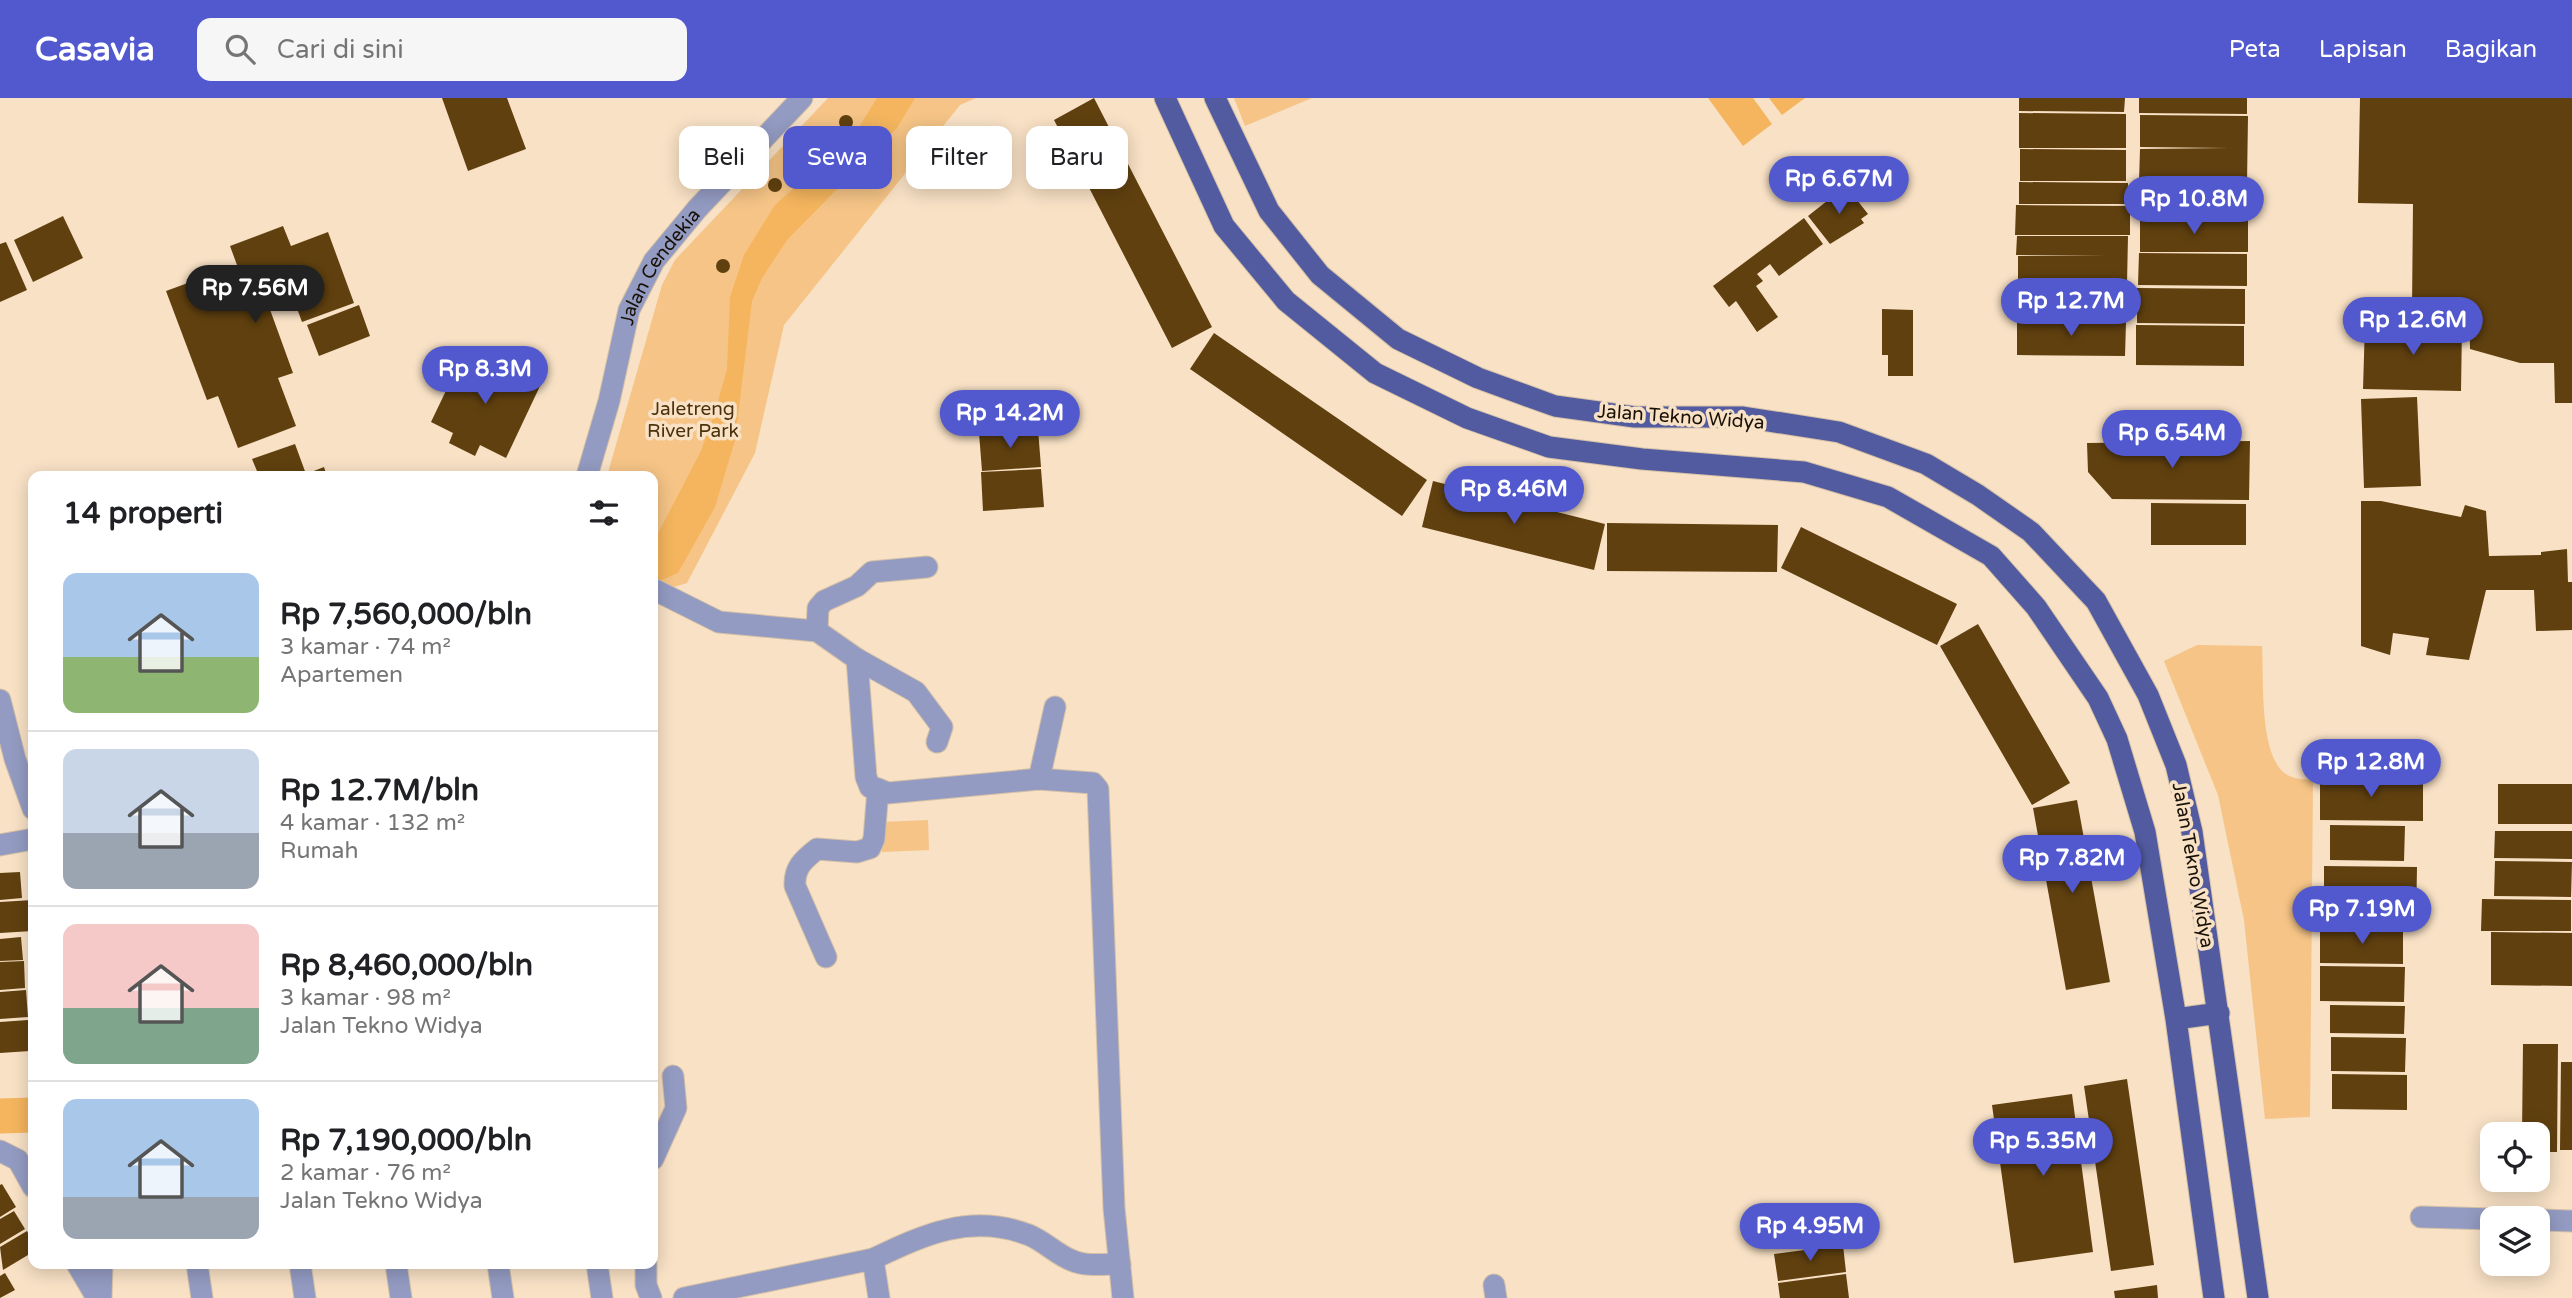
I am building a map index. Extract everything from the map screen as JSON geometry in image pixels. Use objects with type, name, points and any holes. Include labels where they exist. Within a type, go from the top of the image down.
[{"type":"main road","points":[[1165,98],[1224,226],[1286,301],[1375,373],[1467,418],[1549,447],[1642,459],[1804,472],[1888,497],[1991,556],[2036,607],[2098,698],[2117,738],[2145,832],[2176,1019],[2214,1298]]},
{"type":"main road","name":"Jalan Tekno Widya","points":[[1215,98],[1269,211],[1320,275],[1398,339],[1478,378],[1555,406],[1635,417],[1743,417],[1839,432],[1926,464],[1978,495],[2031,532],[2096,601],[2148,695],[2176,765],[2192,832],[2258,1298]]},
{"type":"main road","points":[[2176,1019],[2219,1013]]},
{"type":"street","name":"Jalan Cendekia","points":[[588,471],[609,401],[629,310],[654,261],[697,209],[803,98]]},
{"type":"street","points":[[817,631],[818,608],[824,601],[857,586],[872,572],[927,567]]},
{"type":"street","points":[[658,592],[719,622],[817,631],[857,659],[916,692],[942,727],[937,741]]},
{"type":"street","points":[[857,659],[866,777],[870,787],[888,793],[1039,779],[1093,783],[1098,789],[1114,1208],[1123,1298]]},
{"type":"street","points":[[0,701],[15,759],[28,795]]},
{"type":"street","points":[[1039,779],[1055,707]]},
{"type":"street","points":[[826,957],[794,886],[794,874],[803,860],[817,849],[857,852],[870,848],[874,839],[878,789]]},
{"type":"street","points":[[0,845],[28,840]]},
{"type":"street","points":[[658,1148],[676,1108],[673,1076]]},
{"type":"street","points":[[0,1151],[18,1160],[28,1178]]},
{"type":"street","points":[[2421,1217],[2480,1219]]},
{"type":"street","points":[[2550,1220],[2572,1221]]},
{"type":"street","points":[[684,1298],[873,1259],[922,1236],[954,1226],[1001,1228],[1030,1236],[1071,1260],[1086,1265],[1120,1264]]},
{"type":"street","points":[[873,1259],[879,1298]]},
{"type":"street","points":[[80,1269],[99,1298]]},
{"type":"street","points":[[99,1298],[102,1269]]},
{"type":"street","points":[[198,1269],[202,1298]]},
{"type":"street","points":[[301,1269],[305,1298]]},
{"type":"street","points":[[397,1269],[401,1298]]},
{"type":"street","points":[[499,1269],[503,1298]]},
{"type":"street","points":[[598,1269],[602,1298]]},
{"type":"street","points":[[646,1269],[646,1284],[651,1298]]},
{"type":"green space","name":"Jaletreng River Park","points":[[828,98],[976,98],[960,105],[943,126],[906,126],[906,172],[784,325],[755,453],[687,583],[664,590],[658,586],[658,471],[608,471],[662,285],[675,260],[742,189],[769,189],[769,160],[783,146],[783,189],[892,189],[892,126],[802,126]]},
{"type":"green space","points":[[1234,98],[1312,98],[1245,126]]},
{"type":"green space","points":[[2197,645],[2262,646],[2263,693],[2269,746],[2282,771],[2289,776],[2313,780],[2310,1117],[2265,1119],[2244,920],[2218,795],[2164,661]]},
{"type":"green space","points":[[928,820],[929,850],[882,852],[881,822]]},
{"type":"shaded area","points":[[877,98],[915,98],[892,133],[892,126],[860,126]]},
{"type":"shaded area","points":[[1708,98],[1753,98],[1772,124],[1743,146]]},
{"type":"shaded area","points":[[1769,98],[1805,98],[1782,115]]},
{"type":"shaded area","points":[[793,189],[837,189],[787,240],[762,278],[752,301],[735,440],[715,507],[678,573],[658,582],[658,533],[701,451],[727,369],[730,297],[744,255],[775,205]]},
{"type":"building","points":[[442,98],[507,98],[526,149],[468,171]]},
{"type":"building","points":[[1094,98],[1108,126],[1057,126],[1054,120]]},
{"type":"building","points":[[2019,98],[2125,98],[2124,112],[2019,111]]},
{"type":"building","points":[[2139,98],[2247,98],[2247,114],[2139,113]]},
{"type":"building","points":[[2360,98],[2572,98],[2572,403],[2555,403],[2554,363],[2520,363],[2470,349],[2469,308],[2412,308],[2413,204],[2358,203]]},
{"type":"building","points":[[2019,113],[2126,114],[2126,148],[2019,148]]},
{"type":"building","points":[[846,115],[852,119],[852,126],[840,126],[841,117]]},
{"type":"building","points":[[2140,115],[2248,116],[2247,183],[2139,182],[2140,149],[2228,148],[2140,147]]},
{"type":"building","points":[[2020,149],[2126,150],[2126,181],[2020,181]]},
{"type":"building","points":[[1128,164],[1212,327],[1172,348],[1090,189],[1128,189]]},
{"type":"building","points":[[770,180],[780,180],[780,190],[770,190]]},
{"type":"building","points":[[2019,182],[2128,183],[2128,204],[2019,204]]},
{"type":"building","points":[[2139,184],[2247,184],[2247,218],[2139,217]]},
{"type":"building","points":[[1846,186],[1868,214],[1861,219],[1864,223],[1830,244],[1808,216]]},
{"type":"building","points":[[2016,205],[2130,206],[2130,235],[2015,235]]},
{"type":"building","points":[[63,216],[83,258],[33,282],[14,240]]},
{"type":"building","points":[[1804,218],[1823,244],[1779,276],[1770,264],[1757,274],[1763,281],[1756,286],[1778,317],[1757,332],[1736,301],[1729,307],[1713,286]]},
{"type":"building","points":[[2140,219],[2248,220],[2248,252],[2140,252]]},
{"type":"building","points":[[283,226],[291,246],[328,232],[354,303],[302,322],[288,284],[264,293],[293,373],[278,378],[296,426],[238,448],[218,396],[207,400],[166,291],[237,265],[230,246]]},
{"type":"building","points":[[2017,236],[2128,236],[2127,284],[2024,283],[2127,286],[2126,321],[2018,319],[2018,256],[2107,255],[2016,255]]},
{"type":"building","points":[[6,242],[27,290],[0,302],[0,244]]},
{"type":"building","points":[[2139,253],[2247,254],[2247,286],[2138,285]]},
{"type":"building","points":[[723,259],[728,261],[728,271],[723,273],[718,271],[716,266],[718,261]]},
{"type":"building","points":[[2137,288],[2245,289],[2245,324],[2137,323]]},
{"type":"building","points":[[359,305],[370,336],[319,356],[307,325]]},
{"type":"building","points":[[1882,309],[1913,310],[1913,376],[1888,376],[1888,355],[1882,355]]},
{"type":"building","points":[[2017,321],[2126,322],[2125,356],[2017,355]]},
{"type":"building","points":[[2365,323],[2462,325],[2461,391],[2363,389]]},
{"type":"building","points":[[2136,325],[2244,326],[2244,366],[2136,365]]},
{"type":"building","points":[[1214,333],[1427,480],[1402,516],[1190,369]]},
{"type":"building","points":[[465,351],[540,386],[506,458],[480,445],[475,456],[449,443],[453,433],[431,422]]},
{"type":"building","points":[[2417,397],[2421,486],[2364,488],[2361,399]]},
{"type":"building","points":[[1038,429],[1041,467],[982,471],[979,433]]},
{"type":"building","points":[[2250,441],[2249,500],[2112,499],[2088,472],[2087,443]]},
{"type":"building","points":[[295,444],[305,471],[257,471],[252,459]]},
{"type":"building","points":[[1041,469],[1044,507],[983,511],[981,472]]},
{"type":"building","points":[[1433,481],[1605,524],[1594,570],[1422,527]]},
{"type":"building","points":[[2361,501],[2381,501],[2461,517],[2465,505],[2486,511],[2489,556],[2541,555],[2541,552],[2567,549],[2568,582],[2572,582],[2572,630],[2536,631],[2534,590],[2486,590],[2469,660],[2426,655],[2429,638],[2393,633],[2390,655],[2361,646]]},
{"type":"building","points":[[2151,503],[2246,504],[2246,545],[2151,545]]},
{"type":"building","points":[[1607,523],[1778,525],[1777,572],[1607,571]]},
{"type":"building","points":[[1801,527],[1957,604],[1937,645],[1781,568]]},
{"type":"building","points":[[1978,624],[2070,783],[2032,805],[1940,646]]},
{"type":"building","points":[[2320,777],[2423,779],[2423,821],[2320,820]]},
{"type":"building","points":[[2498,784],[2572,784],[2572,824],[2498,824]]},
{"type":"building","points":[[2077,800],[2110,982],[2066,990],[2033,808]]},
{"type":"building","points":[[2330,825],[2405,826],[2404,861],[2330,860]]},
{"type":"building","points":[[2495,831],[2572,831],[2572,859],[2494,858]]},
{"type":"building","points":[[2495,861],[2572,862],[2571,897],[2494,896]]},
{"type":"building","points":[[2324,866],[2417,867],[2416,925],[2324,924]]},
{"type":"building","points":[[20,872],[22,898],[0,900],[0,873]]},
{"type":"building","points":[[2482,899],[2571,900],[2571,931],[2481,931]]},
{"type":"building","points":[[28,900],[28,931],[0,933],[0,902]]},
{"type":"building","points":[[2320,928],[2403,929],[2403,964],[2320,963]]},
{"type":"building","points":[[2491,932],[2572,933],[2572,986],[2491,985]]},
{"type":"building","points":[[21,937],[23,960],[0,961],[0,939]]},
{"type":"building","points":[[24,961],[25,988],[0,990],[0,962]]},
{"type":"building","points":[[2320,966],[2405,967],[2404,1002],[2320,1001]]},
{"type":"building","points":[[26,990],[28,1017],[0,1019],[0,992]]},
{"type":"building","points":[[2330,1005],[2405,1006],[2404,1034],[2330,1033]]},
{"type":"building","points":[[28,1020],[28,1051],[0,1053],[0,1022]]},
{"type":"building","points":[[2331,1037],[2406,1038],[2405,1072],[2331,1071]]},
{"type":"building","points":[[2523,1044],[2558,1044],[2557,1152],[2550,1152],[2550,1122],[2522,1122]]},
{"type":"building","points":[[2561,1062],[2572,1062],[2572,1150],[2560,1150]]},
{"type":"building","points":[[2332,1074],[2407,1075],[2407,1110],[2332,1109]]},
{"type":"building","points":[[2127,1079],[2154,1265],[2111,1271],[2084,1086]]},
{"type":"building","points":[[2072,1094],[2093,1252],[2014,1263],[1992,1105]]},
{"type":"building","points":[[2,1184],[16,1207],[0,1217],[0,1185]]},
{"type":"building","points":[[14,1211],[25,1229],[0,1244],[0,1219]]},
{"type":"building","points":[[27,1231],[28,1255],[3,1270],[0,1247]]},
{"type":"building","points":[[1843,1245],[1846,1272],[1778,1281],[1774,1254]]},
{"type":"building","points":[[5,1273],[15,1290],[0,1298],[0,1276]]},
{"type":"building","points":[[1846,1274],[1849,1298],[1780,1298],[1778,1283]]},
{"type":"building","points":[[2157,1285],[2158,1298],[2115,1298],[2114,1291]]},
{"type":"waterway","points":[[0,1116],[28,1115]]}]
